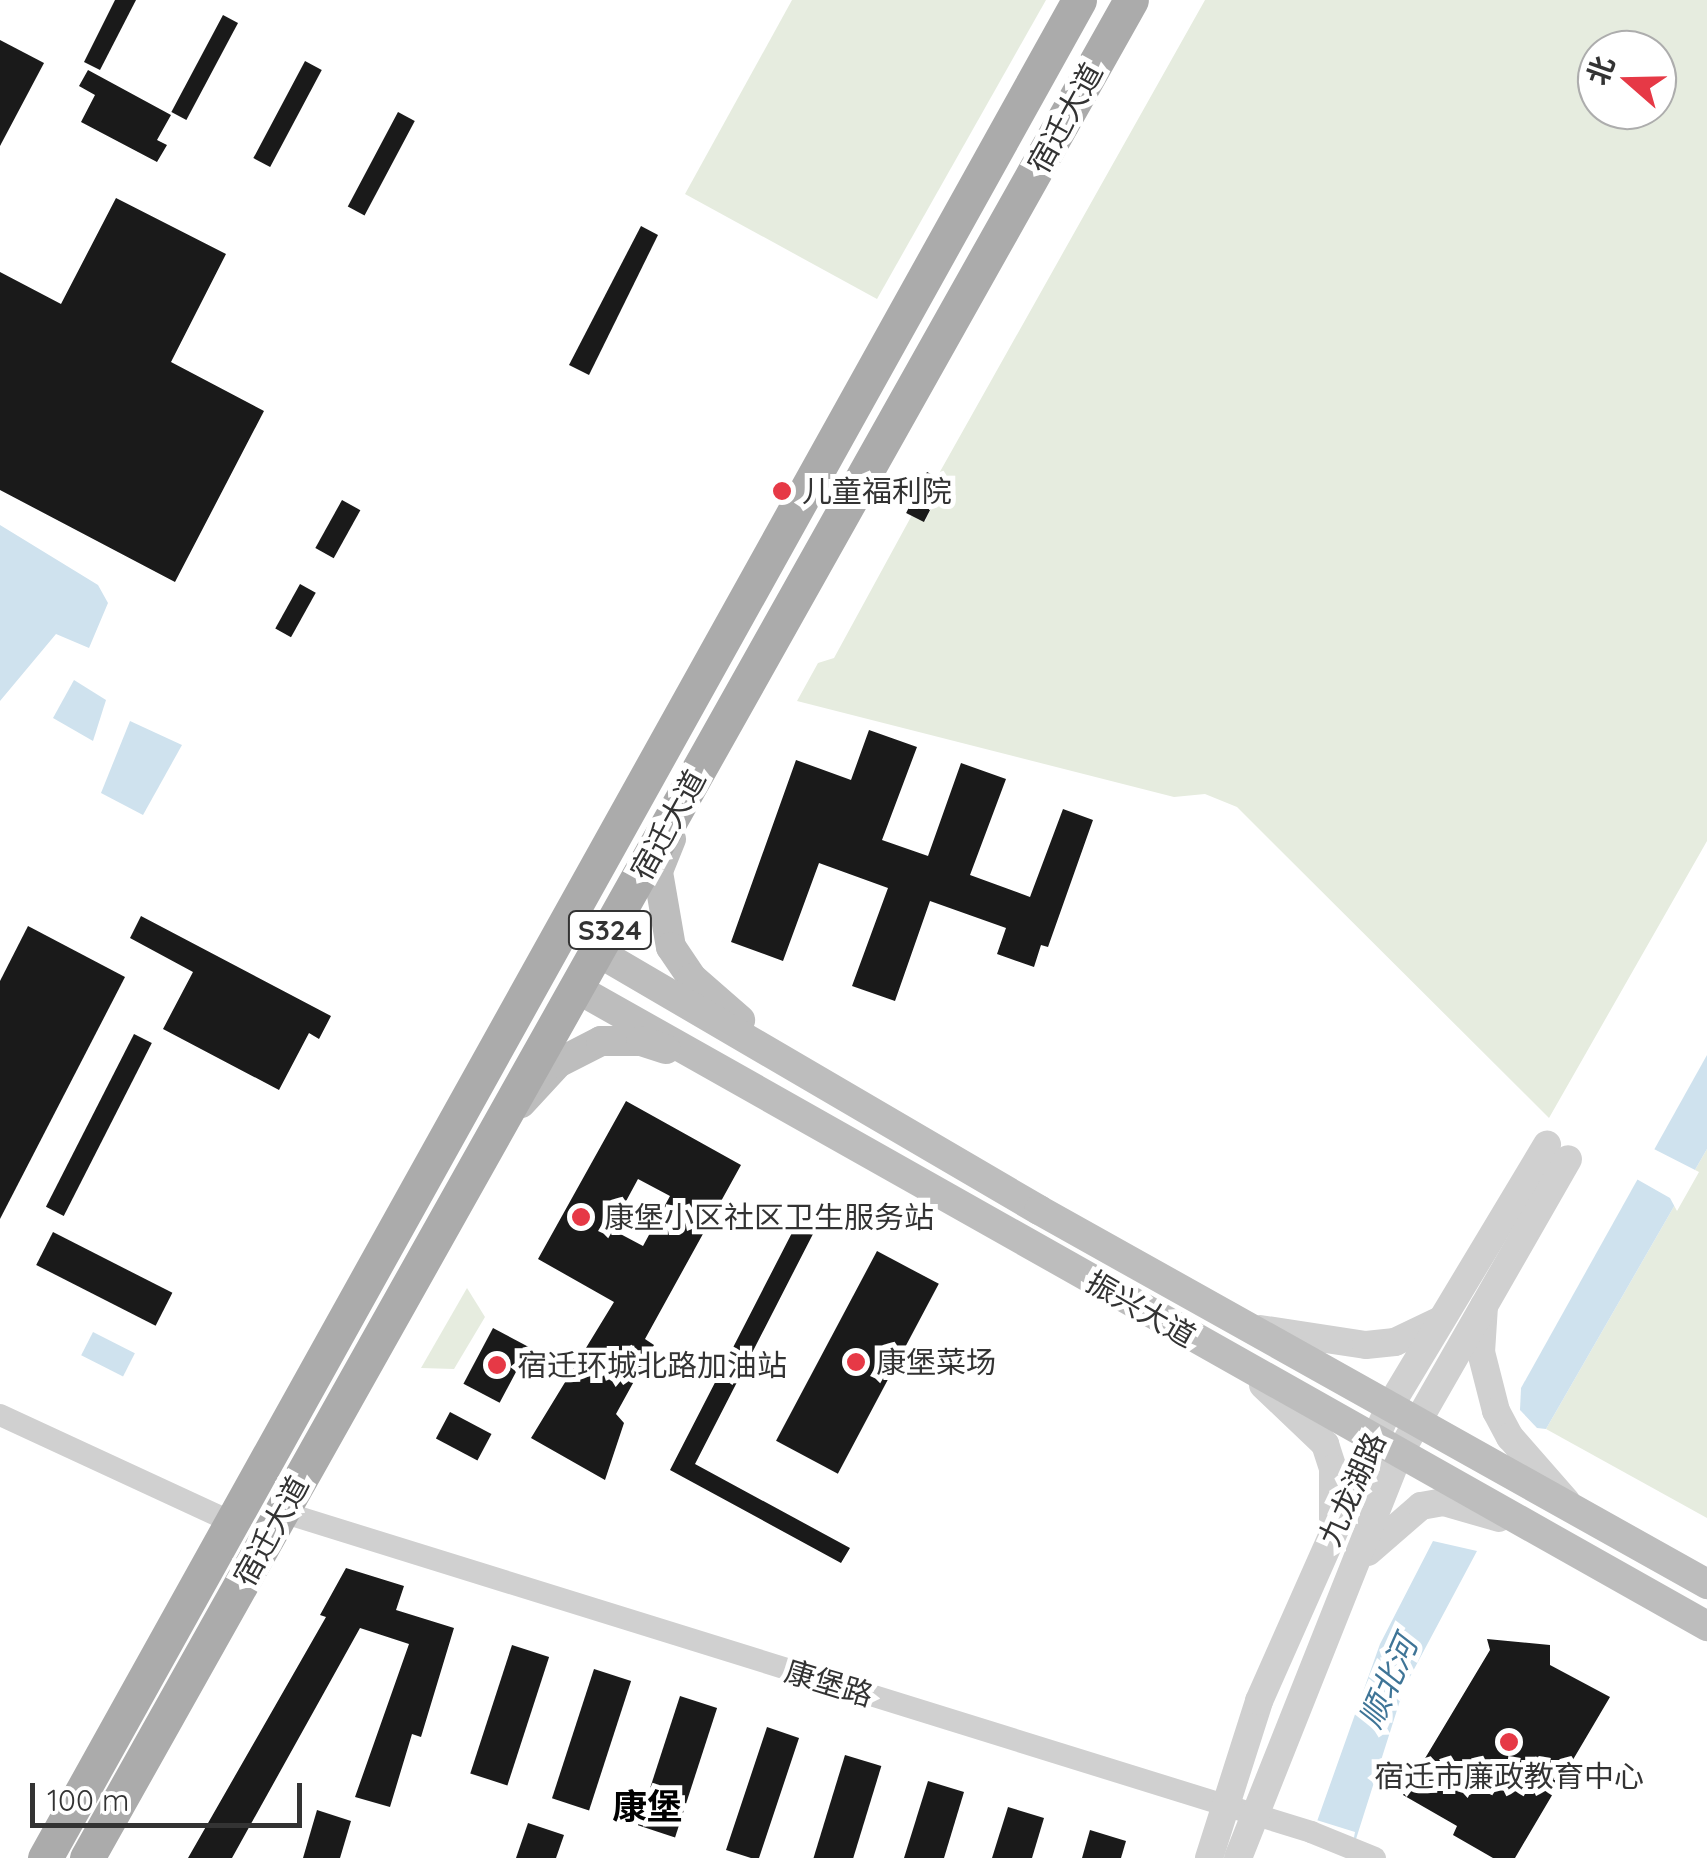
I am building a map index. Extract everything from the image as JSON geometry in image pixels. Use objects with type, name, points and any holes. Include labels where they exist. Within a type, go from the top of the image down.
[{"type":"main road","name":"宿迁大道","points":[[45,1858],[1080,0]]},
{"type":"main road","name":"宿迁大道","points":[[87,1858],[1131,0]]},
{"type":"main road","points":[[697,773],[658,872],[671,947],[692,978],[804,1074]]},
{"type":"main road","name":"振兴大道","points":[[598,952],[804,1074],[1707,1584]]},
{"type":"main road","name":"振兴大道","points":[[576,988],[1386,1449],[1707,1626]]},
{"type":"main road","points":[[474,1170],[558,1062],[601,1040],[664,1048],[777,1102]]},
{"type":"street","name":"九龙湖路","points":[[1238,1858],[1349,1577],[1386,1449],[1442,1320],[1558,1152],[1485,1296],[1402,1413]]},
{"type":"street","points":[[1485,1296],[1481,1352],[1496,1410],[1510,1438],[1574,1510]]},
{"type":"street","points":[[1248,1327],[1366,1345],[1395,1342],[1442,1320]]},
{"type":"street","points":[[1239,1365],[1325,1444],[1336,1494],[1331,1536]]},
{"type":"street","points":[[0,1415],[232,1522]]},
{"type":"street","name":"九龙湖路","points":[[1209,1858],[1259,1701],[1331,1536],[1386,1449]]},
{"type":"street","points":[[1349,1577],[1382,1534],[1421,1506],[1458,1505],[1532,1530]]},
{"type":"street","name":"康堡路","points":[[282,1512],[1375,1858]]},
{"type":"shaded area","points":[[792,0],[1046,0],[877,299],[685,194]]},
{"type":"shaded area","points":[[1205,0],[1707,0],[1707,841],[1549,1118],[1237,807],[1205,794],[1174,797],[797,701],[818,663],[834,658],[912,515],[925,521],[945,481],[937,477]]},
{"type":"shaded area","points":[[1707,1149],[1707,1518],[1546,1429]]},
{"type":"shaded area","points":[[467,1288],[485,1317],[454,1369],[421,1368]]},
{"type":"water","points":[[0,525],[98,585],[108,603],[89,648],[56,634],[0,701]]},
{"type":"water","points":[[74,680],[106,700],[93,741],[53,718]]},
{"type":"water","points":[[130,721],[182,745],[143,815],[101,793]]},
{"type":"water","points":[[1707,1055],[1707,1149],[1546,1429],[1537,1428],[1520,1410],[1521,1388]]},
{"type":"water","points":[[93,1332],[135,1353],[123,1377],[81,1355]]},
{"type":"water","name":"顺北河","points":[[1433,1541],[1477,1551],[1404,1688],[1350,1858],[1304,1858],[1380,1644]]},
{"type":"pier","points":[[1650,1147],[1699,1172],[1677,1211],[1670,1198],[1633,1177]]},
{"type":"pier","points":[[1310,1818],[1355,1832],[1350,1858],[1299,1858]]},
{"type":"building","points":[[115,0],[136,0],[100,70],[84,62]]},
{"type":"building","points":[[223,15],[238,23],[186,120],[171,112]]},
{"type":"building","points":[[0,40],[44,63],[0,146]]},
{"type":"building","points":[[305,61],[322,70],[270,167],[253,158]]},
{"type":"building","points":[[88,70],[171,115],[157,140],[167,145],[157,162],[81,122],[95,95],[79,86]]},
{"type":"building","points":[[398,112],[415,121],[365,215],[348,206]]},
{"type":"building","points":[[116,198],[226,254],[171,362],[264,411],[175,582],[0,490],[0,272],[61,304]]},
{"type":"building","points":[[641,226],[658,235],[589,375],[569,365]]},
{"type":"building","points":[[927,472],[945,481],[924,522],[906,513]]},
{"type":"building","points":[[342,500],[360,510],[334,558],[315,548]]},
{"type":"building","points":[[300,584],[316,593],[291,637],[275,629]]},
{"type":"building","points":[[869,730],[917,747],[882,840],[928,856],[961,763],[1006,779],[970,875],[1030,897],[1063,809],[1093,820],[1048,947],[1041,945],[1034,967],[997,954],[1006,928],[930,901],[895,1001],[852,986],[888,888],[819,863],[783,961],[731,942],[796,760],[851,780]]},
{"type":"building","points":[[141,916],[331,1016],[319,1039],[309,1033],[279,1090],[163,1029],[193,972],[130,938]]},
{"type":"building","points":[[28,926],[125,977],[0,1219],[0,981]]},
{"type":"building","points":[[134,1034],[152,1043],[64,1216],[46,1207]]},
{"type":"building","points":[[626,1101],[741,1165],[645,1339],[654,1345],[616,1414],[624,1423],[605,1480],[531,1438],[614,1302],[538,1259]],"holes":[[[638,1179],[670,1196],[643,1246],[611,1229]]]},
{"type":"building","points":[[796,1225],[813,1234],[695,1464],[850,1548],[841,1563],[670,1470]]},
{"type":"building","points":[[53,1232],[172,1293],[156,1326],[36,1265]]},
{"type":"building","name":"康堡菜场","points":[[877,1251],[939,1284],[838,1474],[776,1441]]},
{"type":"building","name":"宿迁环城北路加油站","points":[[493,1328],[529,1347],[500,1403],[463,1384]]},
{"type":"building","points":[[450,1412],[491,1434],[477,1461],[436,1438]]},
{"type":"building","points":[[346,1568],[404,1586],[396,1610],[454,1628],[421,1737],[412,1734],[390,1807],[355,1797],[409,1644],[360,1628],[232,1858],[188,1858],[326,1617],[320,1615]]},
{"type":"building","name":"宿迁市廉政教育中心","points":[[1487,1639],[1550,1645],[1550,1665],[1610,1697],[1515,1858],[1493,1858],[1453,1835],[1457,1826],[1403,1795],[1490,1650]]},
{"type":"building","points":[[512,1645],[549,1657],[507,1785],[470,1773]]},
{"type":"building","points":[[594,1669],[631,1681],[589,1810],[552,1798]]},
{"type":"building","points":[[680,1696],[717,1708],[675,1837],[638,1825]]},
{"type":"building","points":[[767,1727],[799,1738],[759,1858],[751,1858],[726,1850]]},
{"type":"building","points":[[845,1755],[881,1766],[853,1858],[814,1858]]},
{"type":"building","points":[[928,1781],[964,1792],[944,1858],[904,1858]]},
{"type":"building","points":[[1008,1807],[1044,1818],[1032,1858],[992,1858]]},
{"type":"building","points":[[317,1810],[351,1821],[340,1858],[303,1858]]},
{"type":"building","points":[[528,1823],[564,1835],[556,1858],[516,1858]]},
{"type":"building","points":[[1090,1830],[1126,1841],[1121,1858],[1082,1858]]},
{"type":"place","name":"儿童福利院","points":[[782,491]]},
{"type":"place","name":"康堡小区社区卫生服务站","points":[[581,1217]]},
{"type":"place","name":"康堡菜场","points":[[856,1362]]},
{"type":"place","name":"宿迁环城北路加油站","points":[[497,1365]]},
{"type":"place","name":"宿迁市廉政教育中心","points":[[1509,1742]]},
{"type":"district","name":"康堡","points":[[647,1806]]}]
